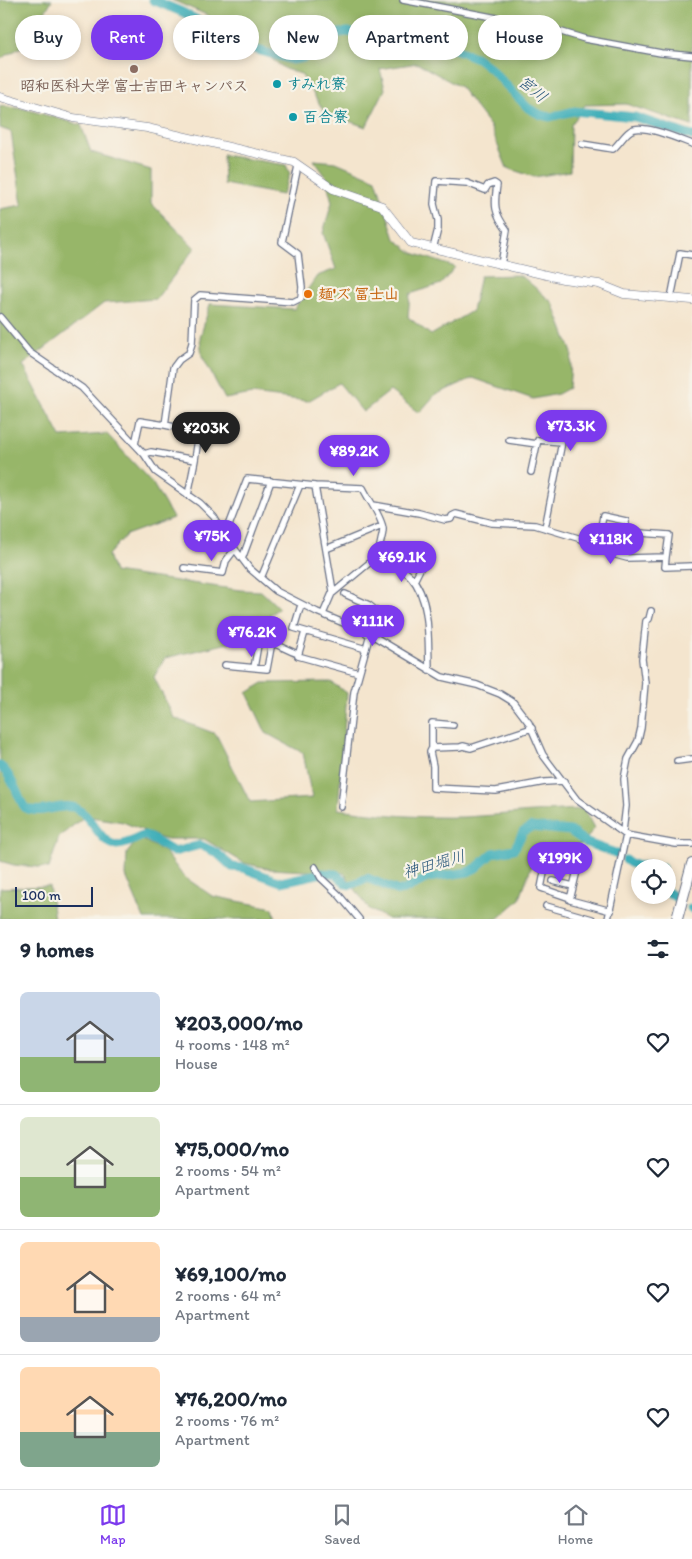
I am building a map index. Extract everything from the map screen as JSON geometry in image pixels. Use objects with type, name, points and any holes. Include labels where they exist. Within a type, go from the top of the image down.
[{"type":"highway","points":[[677,919],[692,864]]},
{"type":"highway","points":[[682,919],[692,886]]},
{"type":"street","points":[[403,0],[544,27],[586,39],[661,53],[692,56]]},
{"type":"street","points":[[0,97],[73,118],[148,128],[294,162],[333,189],[382,206],[411,243],[563,280],[599,284],[624,294],[692,300]]},
{"type":"street","points":[[582,144],[610,150],[630,130],[638,128],[660,132],[692,144]]},
{"type":"street","points":[[165,425],[173,368],[179,360],[189,353],[192,343],[194,300],[200,295],[293,302],[301,298],[302,287],[298,254],[282,242],[298,166]]},
{"type":"street","points":[[433,248],[438,229],[434,204],[436,181],[467,183],[485,190],[488,185],[494,183],[497,185],[496,214],[507,230],[501,265]]},
{"type":"street","points":[[671,298],[680,253],[692,255]]},
{"type":"street","points":[[0,318],[29,352],[75,382],[135,444],[156,472],[200,503],[214,517],[225,536],[249,568],[276,591],[301,605],[368,633],[442,677],[477,685],[500,694],[513,702],[532,728],[543,755],[577,800],[624,833],[676,844],[692,844]]},
{"type":"street","points":[[135,444],[140,421],[200,432],[188,495]]},
{"type":"street","points":[[509,440],[537,444]]},
{"type":"street","points":[[531,472],[538,440],[562,442],[545,528]]},
{"type":"street","points":[[144,454],[151,452],[194,460]]},
{"type":"street","points":[[225,536],[247,478],[300,485],[363,488],[383,528],[379,549],[380,554],[410,576],[420,591],[425,605],[430,670]]},
{"type":"street","points":[[242,558],[271,481]]},
{"type":"street","points":[[261,578],[300,485]]},
{"type":"street","points":[[315,486],[333,592]]},
{"type":"street","points":[[373,505],[419,513],[445,520],[451,519],[456,514],[492,523],[535,525],[598,543],[611,548],[616,555],[627,558],[666,556]]},
{"type":"street","points":[[598,543],[603,516],[626,520],[626,532],[669,535],[666,567],[692,566]]},
{"type":"street","points":[[326,549],[382,526]]},
{"type":"street","points":[[184,568],[223,573],[228,557],[235,549]]},
{"type":"street","points":[[323,614],[333,592],[380,554]]},
{"type":"street","points":[[414,581],[426,557]]},
{"type":"street","points":[[341,807],[354,692],[366,649],[370,624],[375,622],[379,613],[369,605],[345,594]]},
{"type":"street","points":[[301,605],[294,628],[366,649]]},
{"type":"street","points":[[608,919],[624,833],[626,806],[624,779],[628,759],[638,740],[640,728],[645,683],[642,650],[646,621],[650,619],[651,610]]},
{"type":"street","points":[[298,654],[305,632]]},
{"type":"street","points":[[254,668],[259,640],[272,642],[298,654],[298,656],[359,673]]},
{"type":"street","points":[[224,665],[267,669],[272,642]]},
{"type":"street","points":[[453,725],[432,724],[432,748],[430,752],[433,766],[433,788],[487,792],[564,781]]},
{"type":"street","points":[[432,748],[460,748],[463,746],[471,748],[532,728]]},
{"type":"street","points":[[678,761],[692,759]]},
{"type":"street","points":[[558,856],[579,862],[570,898]]},
{"type":"street","points":[[315,867],[321,878],[359,919]]},
{"type":"street","points":[[544,873],[541,888],[570,898],[570,900],[611,911]]},
{"type":"street","points":[[553,881],[573,886]]},
{"type":"street","points":[[546,906],[592,919]]},
{"type":"green space","points":[[0,0],[52,0],[43,15],[15,15],[15,51],[0,59]]},
{"type":"green space","points":[[172,0],[692,0],[692,126],[626,104],[585,105],[571,125],[570,171],[534,177],[507,168],[490,126],[460,87],[417,63],[380,69],[385,89],[366,127],[325,113],[301,74],[285,69],[273,60],[338,60],[338,15],[269,15],[269,56],[259,49],[259,15],[207,15]]},
{"type":"green space","points":[[0,106],[25,109],[81,125],[91,152],[151,170],[151,203],[195,248],[156,299],[104,303],[23,365],[61,437],[107,434],[153,484],[173,518],[126,535],[108,555],[114,572],[240,590],[261,591],[279,608],[233,642],[165,658],[154,677],[174,718],[216,734],[250,802],[312,798],[303,753],[266,733],[247,693],[263,683],[331,682],[347,693],[338,809],[401,816],[448,817],[584,809],[594,828],[583,844],[536,854],[519,900],[497,919],[388,919],[369,909],[344,873],[270,869],[244,863],[204,839],[163,839],[123,822],[85,816],[59,837],[49,868],[14,865],[0,861],[0,209],[22,205],[11,132],[0,128]]},
{"type":"green space","points":[[223,155],[286,165],[290,174],[282,195],[224,184]]},
{"type":"green space","points":[[314,160],[336,162],[376,179],[395,239],[413,253],[455,267],[441,284],[410,294],[408,317],[431,335],[472,311],[480,276],[518,275],[553,303],[572,353],[569,388],[558,394],[533,399],[473,378],[435,395],[419,413],[390,391],[363,412],[339,383],[308,401],[252,394],[225,399],[202,356],[200,338],[210,304],[294,309],[317,276],[336,269],[323,233],[332,202],[325,175]]},
{"type":"green space","points":[[139,838],[165,852],[183,876],[212,896],[273,908],[276,919],[144,919],[126,876],[127,853]]},
{"type":"green space","points":[[49,886],[54,919],[0,919],[0,888]]},
{"type":"waterway","name":"宮川","points":[[153,0],[182,12],[254,49],[292,60],[303,58],[312,53],[319,40],[325,35],[348,32],[365,36],[393,51],[408,52],[434,47],[455,49],[477,58],[490,68],[528,108],[541,115],[550,117],[574,111],[635,117],[692,136]]},
{"type":"waterway","name":"神田堀川","points":[[0,766],[9,776],[21,802],[26,808],[38,811],[64,807],[76,808],[86,816],[110,843],[116,845],[123,844],[145,835],[174,852],[200,845],[217,853],[232,867],[243,868],[281,882],[322,873],[336,874],[346,884],[351,885],[367,878],[398,891],[404,890],[428,878],[468,872],[476,868],[493,853],[514,849],[523,832],[531,827],[570,831],[587,843],[618,854]]},
{"type":"waterway","name":"神田堀川","points":[[626,860],[631,863]]},
{"type":"place","name":"昭和医科大学 富士吉田キャンパス","points":[[134,69]]},
{"type":"place","name":"すみれ寮","points":[[277,84]]},
{"type":"place","name":"百合寮","points":[[293,117]]},
{"type":"place","name":"麺'ズ 冨士山","points":[[308,294]]}]
